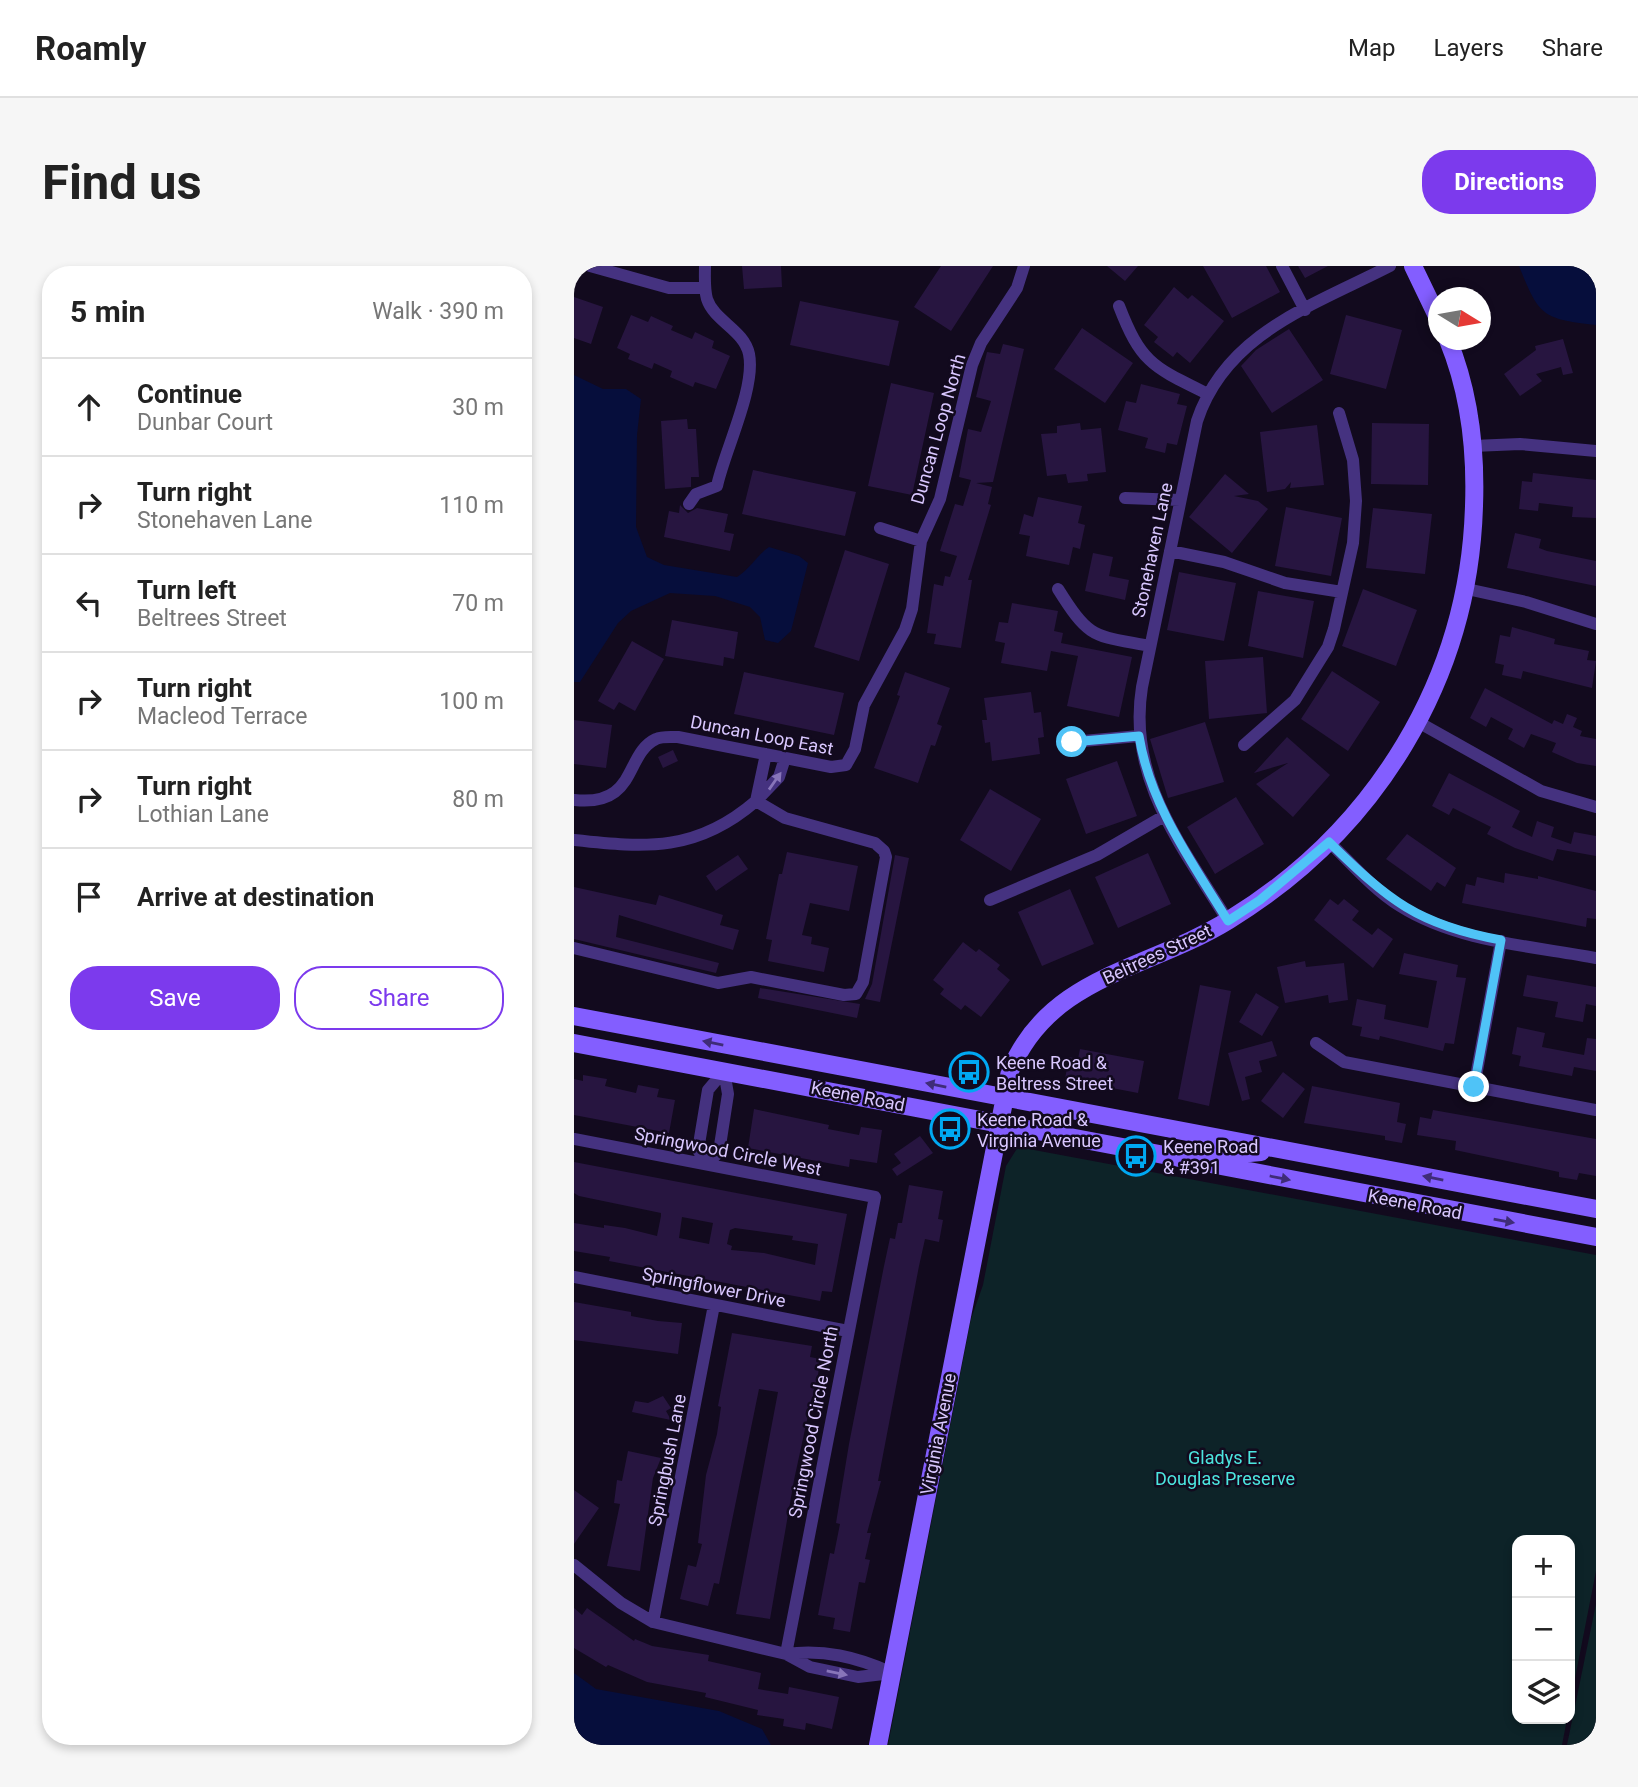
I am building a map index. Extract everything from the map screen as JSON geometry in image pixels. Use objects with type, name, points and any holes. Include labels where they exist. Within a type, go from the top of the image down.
[{"type":"main road","points":[[1413,266],[1428,297]]},
{"type":"main road","name":"Beltrees Street","points":[[997,1123],[1010,1071],[1028,1034],[1068,997],[1167,953],[1228,921],[1279,885],[1329,842],[1363,803],[1418,722],[1446,660],[1467,589],[1474,523],[1473,446],[1464,393],[1451,350]]},
{"type":"main road","name":"Keene Road","points":[[574,1016],[1596,1209]]},
{"type":"main road","name":"Keene Road","points":[[574,1043],[1596,1237]]},
{"type":"main road","points":[[782,1082],[833,1080],[972,1107],[993,1105],[1003,1098]]},
{"type":"main road","points":[[997,1123],[1008,1116],[1030,1114],[1238,1154],[1288,1150]]},
{"type":"main road","name":"Virginia Avenue","points":[[878,1745],[997,1123]]},
{"type":"street","points":[[590,266],[669,288],[705,288]]},
{"type":"street","points":[[690,504],[696,494],[718,486],[722,462],[735,434],[749,354],[737,333],[714,311],[705,288],[705,266]]},
{"type":"street","name":"Duncan Loop North","points":[[846,765],[855,749],[864,705],[905,630],[912,609],[921,541],[940,499],[972,365],[981,343],[1017,288],[1024,266]]},
{"type":"street","points":[[1282,266],[1305,310]]},
{"type":"street","name":"Stonehaven Lane","points":[[1228,921],[1164,816],[1144,766],[1139,736],[1138,713],[1150,646],[1197,421],[1206,393],[1226,365],[1247,345],[1305,310],[1390,266]]},
{"type":"street","points":[[1119,306],[1131,338],[1143,355],[1159,370],[1206,393]]},
{"type":"street","points":[[1244,745],[1295,701],[1328,647],[1353,543],[1356,501],[1353,460],[1339,413]]},
{"type":"street","points":[[1473,446],[1520,444],[1596,451]]},
{"type":"street","points":[[1125,498],[1180,500]]},
{"type":"street","points":[[880,528],[921,541]]},
{"type":"street","points":[[1170,551],[1224,562],[1285,583],[1342,592]]},
{"type":"street","points":[[1058,589],[1087,630],[1101,637],[1150,646]]},
{"type":"street","points":[[1467,589],[1526,602],[1596,624]]},
{"type":"street","points":[[1418,722],[1541,791],[1596,807]]},
{"type":"street","points":[[1072,742],[1139,736]]},
{"type":"street","name":"Duncan Loop East","points":[[574,800],[596,801],[617,790],[633,772],[644,747],[658,738],[678,737],[831,767],[846,765]]},
{"type":"street","points":[[756,801],[766,754]]},
{"type":"street","points":[[574,840],[639,846],[672,844],[704,836],[733,821],[756,801],[779,777],[785,758]]},
{"type":"street","points":[[574,948],[719,983],[751,977],[844,995],[856,994],[863,982],[886,863],[884,851],[875,843],[785,818],[756,801]]},
{"type":"street","points":[[990,900],[1097,855],[1164,816]]},
{"type":"street","points":[[1329,842],[1375,887],[1431,923],[1464,934],[1596,958]]},
{"type":"street","points":[[1474,1087],[1501,940]]},
{"type":"street","points":[[1316,1043],[1344,1062],[1596,1110]]},
{"type":"street","points":[[724,1071],[728,1094],[719,1152],[707,1164],[698,1150],[708,1090],[724,1071]]},
{"type":"street","name":"Springwood Circle West","points":[[574,1139],[875,1197]]},
{"type":"street","name":"Springwood Circle North","points":[[786,1654],[875,1197]]},
{"type":"street","name":"Springflower Drive","points":[[574,1277],[848,1331]]},
{"type":"street","name":"Springbush Lane","points":[[653,1622],[714,1305]]},
{"type":"street","points":[[574,1565],[621,1603],[653,1622],[786,1654],[813,1650],[861,1660],[892,1673]]},
{"type":"green space","name":"Gladys E. Douglas Preserve","points":[[1018,1147],[1596,1255],[1596,1571],[1575,1678],[1575,1535],[1512,1535],[1512,1724],[1566,1724],[1562,1745],[888,1745],[971,1319],[983,1285],[1006,1166]]},
{"type":"green space","points":[[1596,1604],[1596,1745],[1567,1745],[1571,1724],[1575,1724],[1575,1706]]},
{"type":"shaded area","points":[[1519,266],[1596,266],[1596,325],[1564,320],[1545,312],[1532,295]]},
{"type":"shaded area","points":[[574,375],[603,389],[626,389],[641,399],[637,435],[636,527],[647,557],[664,565],[737,577],[769,547],[799,556],[808,563],[791,631],[778,643],[765,640],[760,617],[750,607],[715,596],[670,593],[631,611],[618,623],[580,682],[574,682]]},
{"type":"shaded area","points":[[574,1673],[596,1689],[719,1711],[762,1729],[771,1745],[574,1745]]},
{"type":"building","points":[[742,266],[781,266],[782,287],[744,289]]},
{"type":"building","points":[[941,266],[993,266],[951,331],[914,307]]},
{"type":"building","points":[[1107,266],[1138,266],[1125,281]]},
{"type":"building","points":[[1203,266],[1266,266],[1280,292],[1232,318]]},
{"type":"building","points":[[1298,266],[1328,266],[1305,278]]},
{"type":"building","points":[[1174,287],[1188,299],[1192,295],[1224,321],[1190,363],[1177,352],[1173,357],[1154,342],[1158,337],[1144,325]]},
{"type":"building","points":[[574,297],[603,307],[591,344],[574,338]]},
{"type":"building","points":[[800,301],[899,321],[889,366],[790,345]]},
{"type":"building","points":[[631,315],[648,322],[651,316],[673,326],[671,330],[692,339],[695,332],[714,341],[712,348],[730,356],[716,389],[695,382],[693,387],[670,377],[672,371],[654,363],[652,369],[628,359],[630,354],[617,348]]},
{"type":"building","points":[[1346,315],[1402,330],[1386,389],[1330,374]]},
{"type":"building","points":[[1082,328],[1133,363],[1105,403],[1054,369]]},
{"type":"building","points":[[1289,329],[1323,380],[1272,413],[1241,366],[1256,350]]},
{"type":"building","points":[[1563,339],[1573,373],[1563,375],[1561,367],[1536,374],[1542,381],[1520,396],[1504,374],[1536,350],[1535,346]]},
{"type":"building","points":[[1003,344],[1024,349],[993,482],[976,483],[992,487],[988,504],[991,505],[968,580],[972,580],[961,648],[934,644],[936,634],[927,633],[934,584],[943,586],[945,576],[950,577],[957,556],[940,551],[955,504],[963,506],[971,480],[959,477],[968,429],[981,432],[991,401],[976,397],[987,352],[1000,354]]},
{"type":"building","points":[[891,383],[934,393],[912,495],[868,486]]},
{"type":"building","points":[[1141,384],[1180,394],[1177,404],[1187,406],[1177,445],[1167,443],[1165,453],[1145,448],[1148,438],[1118,430],[1126,401],[1136,403]]},
{"type":"building","points":[[687,419],[688,429],[696,429],[699,477],[691,477],[691,487],[665,489],[661,421]]},
{"type":"building","points":[[1080,423],[1081,430],[1101,428],[1106,472],[1087,474],[1088,481],[1068,483],[1066,474],[1047,476],[1041,434],[1057,433],[1057,426]]},
{"type":"building","points":[[1372,423],[1429,424],[1428,485],[1371,484]]},
{"type":"building","points":[[1317,425],[1324,485],[1290,488],[1291,482],[1285,489],[1267,492],[1260,432]]},
{"type":"building","points":[[753,470],[856,492],[845,536],[742,514]]},
{"type":"building","points":[[1533,473],[1596,480],[1596,518],[1572,517],[1573,507],[1539,503],[1538,511],[1519,509],[1522,481],[1532,482]]},
{"type":"building","points":[[1225,474],[1249,494],[1234,496],[1258,501],[1268,509],[1232,553],[1189,517]]},
{"type":"building","points":[[1038,497],[1082,506],[1078,523],[1085,525],[1080,549],[1073,547],[1069,565],[1026,556],[1030,536],[1019,534],[1024,514],[1033,517]]},
{"type":"building","points":[[680,505],[688,513],[697,508],[728,514],[724,532],[734,534],[730,551],[664,537],[669,511],[679,513]]},
{"type":"building","points":[[1286,507],[1342,518],[1331,576],[1275,566]]},
{"type":"building","points":[[1373,508],[1432,514],[1425,574],[1366,568]]},
{"type":"building","points":[[1515,533],[1541,539],[1539,548],[1547,551],[1596,561],[1596,586],[1507,568]]},
{"type":"building","points":[[845,550],[889,564],[859,661],[814,647]]},
{"type":"building","points":[[1093,553],[1113,557],[1109,576],[1129,580],[1125,600],[1085,591]]},
{"type":"building","points":[[1179,572],[1236,583],[1224,641],[1167,630]]},
{"type":"building","points":[[1363,589],[1417,610],[1396,666],[1342,646]]},
{"type":"building","points":[[1258,591],[1314,601],[1303,658],[1248,646]]},
{"type":"building","points":[[1012,603],[1058,611],[1054,631],[1063,633],[1061,643],[1132,657],[1119,717],[1067,706],[1078,656],[1051,651],[1047,671],[1001,663],[1005,643],[995,641],[999,622],[1008,623]]},
{"type":"building","points":[[672,620],[738,632],[734,659],[724,657],[723,666],[665,656]]},
{"type":"building","points":[[1512,627],[1555,639],[1554,644],[1589,651],[1587,660],[1596,661],[1592,688],[1523,671],[1521,679],[1502,675],[1504,665],[1495,663],[1500,635],[1510,637]]},
{"type":"building","points":[[632,641],[664,659],[635,711],[619,702],[614,710],[598,701]]},
{"type":"building","points":[[1263,657],[1267,713],[1209,719],[1205,661]]},
{"type":"building","points":[[1332,671],[1380,702],[1348,751],[1301,719]]},
{"type":"building","points":[[744,672],[844,693],[834,735],[734,714]]},
{"type":"building","points":[[905,672],[950,688],[937,724],[942,726],[935,746],[931,745],[918,783],[874,768],[900,696],[897,695]]},
{"type":"building","points":[[1485,688],[1552,724],[1554,720],[1563,724],[1567,714],[1577,718],[1573,727],[1582,731],[1580,736],[1596,739],[1596,766],[1577,763],[1552,752],[1556,743],[1531,734],[1524,748],[1508,739],[1513,729],[1491,717],[1486,727],[1470,718]]},
{"type":"building","points":[[1031,692],[1034,713],[1041,712],[1044,737],[1038,738],[1040,754],[992,761],[990,742],[985,743],[982,720],[987,720],[984,698]]},
{"type":"building","points":[[574,720],[612,725],[606,768],[574,764]]},
{"type":"building","points":[[1205,722],[1224,782],[1168,798],[1150,739]]},
{"type":"building","points":[[1287,737],[1330,775],[1293,817],[1256,784],[1288,763],[1254,773]]},
{"type":"building","points":[[673,750],[678,761],[663,768],[658,757]]},
{"type":"building","points":[[1117,761],[1137,816],[1086,834],[1066,779]]},
{"type":"building","points":[[1449,773],[1520,811],[1512,827],[1532,837],[1537,821],[1554,827],[1551,837],[1571,844],[1574,832],[1596,836],[1596,856],[1557,849],[1553,861],[1515,848],[1487,834],[1491,827],[1453,808],[1449,815],[1432,806]]},
{"type":"building","points":[[990,789],[1041,819],[1011,871],[960,840]]},
{"type":"building","points":[[1236,797],[1264,844],[1215,874],[1187,827]]},
{"type":"building","points":[[1407,834],[1456,868],[1445,887],[1437,882],[1431,891],[1386,859]]},
{"type":"building","points":[[787,852],[858,866],[849,911],[810,903],[802,935],[812,937],[811,944],[829,948],[824,972],[768,961],[772,940],[766,939],[779,874],[782,874]]},
{"type":"building","points":[[1148,853],[1171,904],[1118,928],[1095,877]]},
{"type":"building","points":[[738,855],[748,869],[716,891],[706,876]]},
{"type":"building","points":[[895,855],[909,858],[880,1002],[865,999],[872,984]]},
{"type":"building","points":[[1505,873],[1538,879],[1538,876],[1596,891],[1596,919],[1587,918],[1586,927],[1462,903],[1466,884],[1475,886],[1477,877],[1504,883]]},
{"type":"building","points":[[574,887],[656,905],[659,895],[723,915],[720,925],[739,930],[733,950],[619,915],[616,937],[719,963],[716,973],[574,939]]},
{"type":"building","points":[[1070,889],[1094,944],[1042,966],[1018,912]]},
{"type":"building","points":[[1330,899],[1338,905],[1344,899],[1359,911],[1352,920],[1372,935],[1378,928],[1393,939],[1373,968],[1314,920]]},
{"type":"building","points":[[963,942],[976,952],[979,949],[1000,965],[997,969],[1010,980],[981,1017],[965,1005],[961,1010],[940,994],[944,989],[933,980]]},
{"type":"building","points":[[1404,953],[1458,965],[1456,977],[1466,978],[1454,1044],[1445,1043],[1443,1051],[1380,1036],[1379,1040],[1360,1036],[1362,1027],[1352,1025],[1357,999],[1386,1005],[1384,1019],[1428,1028],[1437,981],[1399,974]]},
{"type":"building","points":[[1305,961],[1306,967],[1344,963],[1348,1000],[1329,1003],[1328,995],[1285,1003],[1277,967]]},
{"type":"building","points":[[1527,975],[1596,987],[1596,1006],[1586,1004],[1583,1022],[1555,1017],[1558,1002],[1523,996]]},
{"type":"building","points":[[1200,985],[1231,991],[1209,1106],[1178,1099]]},
{"type":"building","points":[[760,988],[860,1004],[857,1018],[758,998]]},
{"type":"building","points":[[1256,993],[1279,1007],[1262,1036],[1239,1022]]},
{"type":"building","points":[[1517,1027],[1545,1033],[1542,1047],[1584,1055],[1587,1038],[1596,1039],[1596,1071],[1574,1067],[1572,1076],[1519,1066],[1521,1056],[1512,1054]]},
{"type":"building","points":[[1272,1041],[1277,1056],[1259,1061],[1262,1072],[1245,1077],[1250,1099],[1242,1101],[1228,1053]]},
{"type":"building","points":[[1080,1049],[1144,1061],[1138,1093],[1065,1079],[1069,1057],[1078,1059]]},
{"type":"building","points":[[1283,1072],[1305,1089],[1283,1118],[1261,1101]]},
{"type":"building","points":[[583,1075],[607,1079],[605,1086],[636,1093],[638,1085],[659,1089],[657,1097],[675,1100],[669,1133],[574,1115],[574,1079],[583,1081]]},
{"type":"building","points":[[1312,1086],[1400,1103],[1397,1122],[1406,1124],[1402,1143],[1385,1140],[1385,1136],[1304,1123]]},
{"type":"building","points":[[754,1109],[829,1125],[828,1129],[859,1135],[861,1127],[882,1130],[877,1163],[850,1159],[849,1167],[748,1148]]},
{"type":"building","points":[[1433,1110],[1596,1139],[1596,1176],[1579,1173],[1577,1180],[1559,1177],[1559,1172],[1455,1150],[1456,1141],[1417,1135],[1420,1117],[1431,1119]]},
{"type":"building","points":[[920,1136],[933,1153],[897,1176],[892,1169],[901,1163],[894,1154]]},
{"type":"building","points":[[574,1162],[847,1214],[832,1292],[822,1291],[820,1301],[609,1261],[610,1257],[574,1251],[574,1223],[625,1228],[657,1236],[661,1213],[574,1193]],"holes":[[[682,1217],[713,1223],[709,1244],[679,1238]],[[735,1228],[793,1236],[792,1240],[818,1244],[815,1265],[764,1253],[731,1250],[732,1246],[727,1244],[730,1230]]]},
{"type":"building","points":[[909,1185],[943,1191],[938,1219],[943,1220],[939,1242],[925,1239],[878,1481],[881,1481],[867,1533],[871,1533],[865,1559],[870,1560],[865,1583],[859,1582],[850,1632],[833,1629],[835,1618],[818,1615],[830,1553],[834,1554],[840,1524],[836,1523],[849,1444],[884,1266],[890,1238],[895,1239],[898,1223],[902,1223]]},
{"type":"building","points":[[574,1302],[631,1312],[631,1316],[682,1323],[678,1354],[574,1340]]},
{"type":"building","points":[[732,1333],[812,1346],[810,1357],[820,1359],[815,1398],[812,1397],[794,1480],[770,1619],[736,1614],[778,1392],[759,1389],[719,1584],[714,1583],[708,1606],[680,1599],[688,1565],[696,1567],[702,1544],[698,1543],[706,1475],[717,1434],[721,1407],[718,1406]]},
{"type":"building","points":[[663,1396],[671,1408],[666,1411],[671,1420],[632,1412],[635,1401],[648,1403]]},
{"type":"building","points":[[628,1451],[661,1458],[653,1478],[640,1571],[607,1566],[620,1504],[614,1503],[617,1480],[622,1481]]},
{"type":"building","points":[[574,1490],[599,1508],[574,1544]]},
{"type":"building","points":[[574,1608],[582,1615],[587,1608],[634,1641],[635,1639],[652,1646],[709,1655],[708,1661],[761,1673],[758,1689],[788,1694],[789,1687],[839,1697],[832,1729],[806,1723],[805,1730],[783,1726],[784,1719],[757,1715],[758,1710],[705,1697],[706,1693],[647,1682],[608,1665],[606,1667],[574,1648]]},
{"type":"place","name":"Keene Road & Beltress Street","points":[[969,1072]]},
{"type":"place","name":"Keene Road & Virginia Avenue","points":[[950,1129]]},
{"type":"place","name":"Keene Road & #391","points":[[1136,1156]]},
{"type":"route","points":[[1072,742],[1139,736],[1144,766],[1164,816],[1228,921],[1260,900],[1329,842],[1375,887],[1401,906],[1431,923],[1464,934],[1501,940],[1474,1087]]}]
